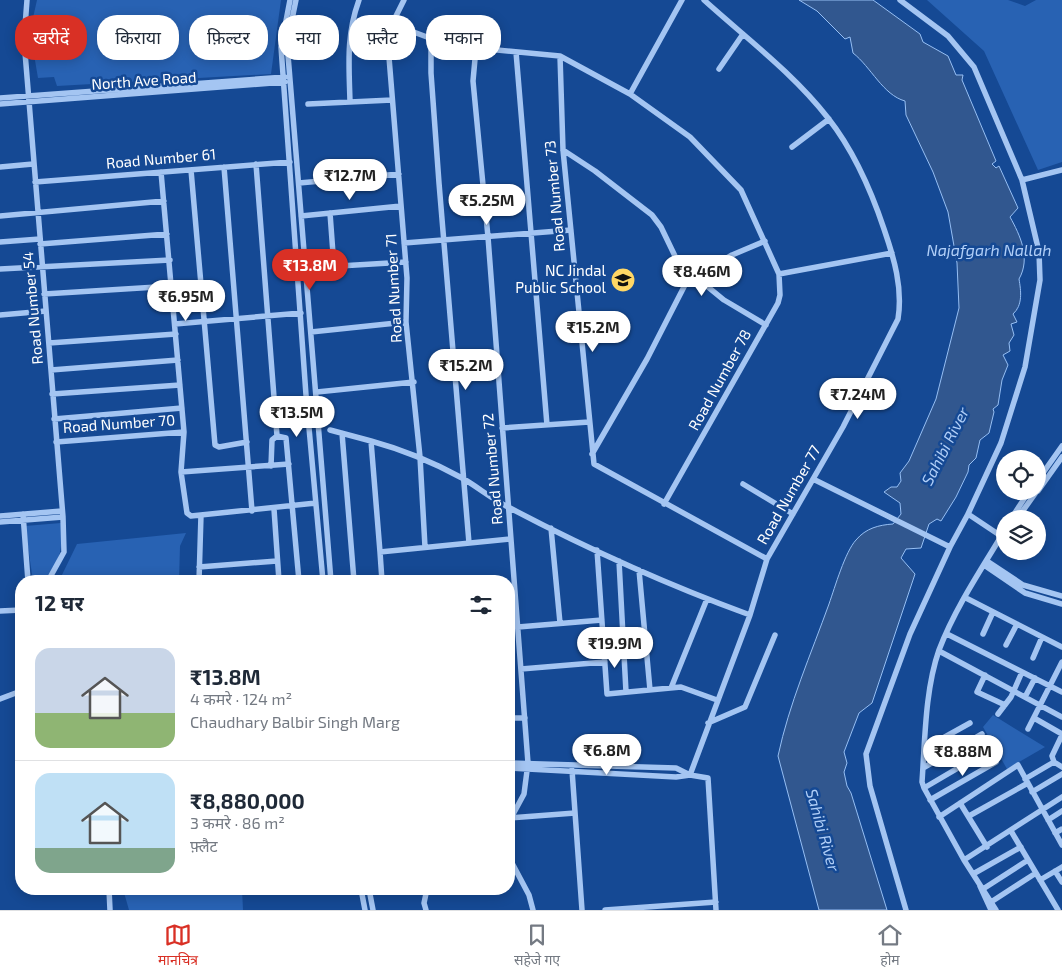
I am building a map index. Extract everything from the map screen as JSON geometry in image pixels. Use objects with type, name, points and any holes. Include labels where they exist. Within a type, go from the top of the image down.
[{"type":"street","name":"Road Number 54","points":[[27,0],[24,40],[64,552],[51,575]]},
{"type":"street","points":[[290,0],[281,47],[298,182],[317,392],[331,575]]},
{"type":"street","points":[[286,80],[288,39],[296,0]]},
{"type":"street","points":[[350,102],[348,44],[351,23],[359,0]]},
{"type":"street","name":"Road Number 71","points":[[396,15],[404,0]]},
{"type":"street","points":[[630,94],[682,0]]},
{"type":"street","name":"Road Number 77","points":[[690,775],[708,722],[750,615],[767,559],[813,479],[898,319],[899,291],[892,252],[872,192],[829,119],[791,77],[704,0]]},
{"type":"street","points":[[900,0],[948,36],[974,67],[1022,180],[1039,252],[1040,280],[1025,367],[1001,443],[910,634],[866,754],[875,807],[906,910]]},
{"type":"street","points":[[718,69],[743,34]]},
{"type":"street","name":"Road Number 78","points":[[501,50],[560,56],[630,94],[690,137],[715,160],[742,190],[780,274],[780,295],[766,325],[664,504]]},
{"type":"street","points":[[516,52],[532,233],[538,339],[547,425]]},
{"type":"street","name":"Road Number 73","points":[[560,56],[563,150],[592,454]]},
{"type":"street","name":"Road Number 71","points":[[389,60],[406,262],[406,322],[414,382],[425,547]]},
{"type":"street","points":[[431,60],[431,82],[445,240],[462,478],[469,543]]},
{"type":"street","name":"Road Number 72","points":[[475,60],[472,81],[488,236],[514,575]]},
{"type":"street","name":"North Ave Road","points":[[0,104],[29,99],[286,80]]},
{"type":"street","points":[[0,98],[29,99]]},
{"type":"street","points":[[308,104],[392,100]]},
{"type":"street","points":[[289,111],[290,162],[322,575]]},
{"type":"street","points":[[792,147],[829,119]]},
{"type":"street","points":[[563,150],[595,171],[652,215],[661,227],[686,281]]},
{"type":"street","name":"Road Number 61","points":[[34,182],[290,162]]},
{"type":"street","points":[[0,167],[33,164]]},
{"type":"street","points":[[256,164],[277,436]]},
{"type":"street","points":[[224,167],[252,511]]},
{"type":"street","points":[[191,170],[215,445],[219,447],[247,442]]},
{"type":"street","points":[[1022,180],[1062,170]]},
{"type":"street","points":[[161,172],[176,324],[184,432],[181,472],[187,513],[191,516],[274,509],[316,503]]},
{"type":"street","points":[[298,182],[399,174]]},
{"type":"street","points":[[0,216],[164,201]]},
{"type":"street","points":[[301,216],[401,206]]},
{"type":"street","points":[[330,213],[334,267]]},
{"type":"street","points":[[404,243],[571,230]]},
{"type":"street","points":[[0,242],[40,242],[167,234]]},
{"type":"street","points":[[765,241],[732,255],[686,281],[647,359],[592,454],[596,466],[767,559]]},
{"type":"street","points":[[780,274],[892,252]]},
{"type":"street","points":[[0,269],[170,260]]},
{"type":"street","points":[[306,268],[406,262]]},
{"type":"street","points":[[696,277],[724,300],[766,325]]},
{"type":"street","points":[[44,294],[173,286]]},
{"type":"street","points":[[0,315],[46,311]]},
{"type":"street","points":[[176,324],[301,313]]},
{"type":"street","points":[[311,332],[406,322]]},
{"type":"street","points":[[49,343],[176,334]]},
{"type":"street","points":[[51,370],[178,360]]},
{"type":"street","points":[[317,392],[414,382]]},
{"type":"street","points":[[52,394],[180,385]]},
{"type":"street","points":[[54,418],[182,408]]},
{"type":"street","points":[[502,428],[589,422]]},
{"type":"street","points":[[330,430],[407,451],[462,478],[509,508],[619,561],[707,599],[750,615]]},
{"type":"street","name":"Road Number 70","points":[[56,442],[184,432]]},
{"type":"street","points":[[342,433],[354,575]]},
{"type":"street","points":[[277,436],[286,438],[299,575]]},
{"type":"street","points":[[271,466],[271,441],[277,436]]},
{"type":"street","points":[[371,441],[382,575]]},
{"type":"street","points":[[1046,469],[1062,446]]},
{"type":"street","points":[[1046,479],[1062,457]]},
{"type":"street","points":[[181,472],[289,464]]},
{"type":"street","points":[[813,479],[950,547]]},
{"type":"street","points":[[744,484],[793,514]]},
{"type":"street","points":[[274,509],[278,575]]},
{"type":"street","points":[[0,516],[23,517],[62,514]]},
{"type":"street","points":[[968,514],[996,533]]},
{"type":"street","points":[[199,575],[201,515]]},
{"type":"street","points":[[0,522],[23,517]]},
{"type":"street","points":[[23,517],[28,575]]},
{"type":"street","points":[[551,528],[560,623]]},
{"type":"street","points":[[380,552],[511,539]]},
{"type":"street","points":[[996,545],[939,651],[931,690],[923,768],[924,788],[930,800],[972,874],[996,910]]},
{"type":"street","points":[[596,550],[607,694],[681,687],[717,700]]},
{"type":"street","points":[[199,567],[277,561]]},
{"type":"street","points":[[619,561],[626,692]]},
{"type":"street","points":[[986,563],[1023,585],[1062,596]]},
{"type":"street","points":[[986,563],[1025,593],[1062,604]]},
{"type":"street","points":[[639,570],[650,690]]},
{"type":"street","name":"Road Number 72","points":[[515,592],[528,765],[524,794],[515,809]]},
{"type":"street","points":[[966,598],[1062,647]]},
{"type":"street","points":[[671,688],[707,599]]},
{"type":"street","points":[[0,611],[15,610]]},
{"type":"street","points":[[983,634],[993,612]]},
{"type":"street","points":[[518,627],[602,620]]},
{"type":"street","points":[[1006,645],[1017,624]]},
{"type":"street","points":[[947,634],[1062,692]]},
{"type":"street","points":[[708,722],[745,708],[775,635]]},
{"type":"street","points":[[1033,658],[1042,637]]},
{"type":"street","points":[[939,651],[1062,717]]},
{"type":"street","points":[[521,669],[605,662]]},
{"type":"street","points":[[1028,729],[1062,662]]},
{"type":"street","points":[[998,714],[1013,691],[1022,672]]},
{"type":"street","points":[[985,675],[977,692],[1005,705]]},
{"type":"street","points":[[1025,697],[1035,678]]},
{"type":"street","points":[[0,699],[15,693]]},
{"type":"street","points":[[515,718],[525,718]]},
{"type":"street","points":[[1034,718],[1062,735],[1052,756],[1054,762],[1062,767]]},
{"type":"street","points":[[925,748],[970,723]]},
{"type":"street","points":[[923,768],[982,734]]},
{"type":"street","points":[[924,788],[992,748]]},
{"type":"street","points":[[930,800],[996,762]]},
{"type":"street","points":[[969,816],[1027,781],[1054,762]]},
{"type":"street","points":[[515,764],[572,770],[676,777],[690,775]]},
{"type":"street","points":[[515,767],[528,765],[676,768],[690,775],[708,778],[716,910]]},
{"type":"street","points":[[939,817],[1018,765],[1062,845]]},
{"type":"street","points":[[572,770],[582,910]]},
{"type":"street","points":[[1032,792],[1062,774]]},
{"type":"street","points":[[964,860],[1062,798]]},
{"type":"street","points":[[960,803],[987,847]]},
{"type":"street","points":[[1048,820],[1062,812]]},
{"type":"street","points":[[515,818],[575,813]]},
{"type":"street","points":[[1055,833],[1062,829]]},
{"type":"street","points":[[1011,832],[1058,910]]},
{"type":"street","points":[[972,874],[1021,847]]},
{"type":"street","points":[[982,887],[1028,860]]},
{"type":"street","points":[[1040,880],[1062,867]]},
{"type":"street","points":[[515,871],[529,895],[533,910]]},
{"type":"street","points":[[1055,871],[1062,882]]},
{"type":"street","points":[[992,902],[1036,873]]},
{"type":"street","points":[[982,887],[991,910]]},
{"type":"street","points":[[109,895],[110,910]]},
{"type":"street","points":[[362,895],[365,910]]},
{"type":"street","points":[[370,895],[373,910]]},
{"type":"street","points":[[426,895],[424,902],[426,910]]},
{"type":"street","points":[[605,910],[660,908],[716,902]]},
{"type":"shaded area","points":[[37,0],[281,0],[271,74],[57,86],[54,77],[38,78],[35,60],[87,60],[87,15],[34,15]]},
{"type":"shaded area","points":[[927,0],[1008,0],[1025,6],[1036,0],[1062,0],[1062,162],[1038,170],[984,51]]},
{"type":"shaded area","points":[[61,523],[60,554],[48,575],[32,575],[25,526]]},
{"type":"shaded area","points":[[186,533],[180,546],[179,575],[62,575],[77,544]]},
{"type":"shaded area","points":[[993,715],[1045,747],[1007,769],[983,727]]},
{"type":"shaded area","points":[[125,895],[242,895],[243,910],[129,910]]},
{"type":"water","points":[[799,0],[873,0],[920,34],[923,42],[948,56],[956,75],[963,75],[962,80],[996,161],[992,164],[996,168],[999,166],[1018,208],[1010,217],[1023,247],[1024,255],[1024,263],[1019,279],[1020,302],[1013,314],[1017,322],[1011,324],[1014,335],[1009,343],[1010,351],[1003,355],[1008,365],[1002,380],[998,405],[993,409],[989,433],[980,440],[976,458],[969,465],[968,472],[956,497],[941,521],[937,519],[929,524],[921,548],[906,549],[901,558],[915,574],[872,703],[859,713],[844,752],[847,763],[844,772],[847,786],[851,793],[887,910],[819,910],[778,756],[794,698],[852,545],[868,530],[878,526],[893,524],[901,514],[900,503],[884,492],[891,487],[897,487],[901,481],[900,473],[909,461],[936,399],[959,308],[957,263],[948,212],[933,172],[906,115],[905,101],[890,93],[853,53],[850,37],[845,39],[817,11]]},
{"type":"place","name":"NC Jindal Public School","points":[[623,280]]},
{"type":"water label","name":"Najafgarh Nallah","points":[[989,250]]},
{"type":"water label","name":"Sahibi River","points":[[945,446]]},
{"type":"water label","name":"Sahibi River","points":[[823,830]]}]
